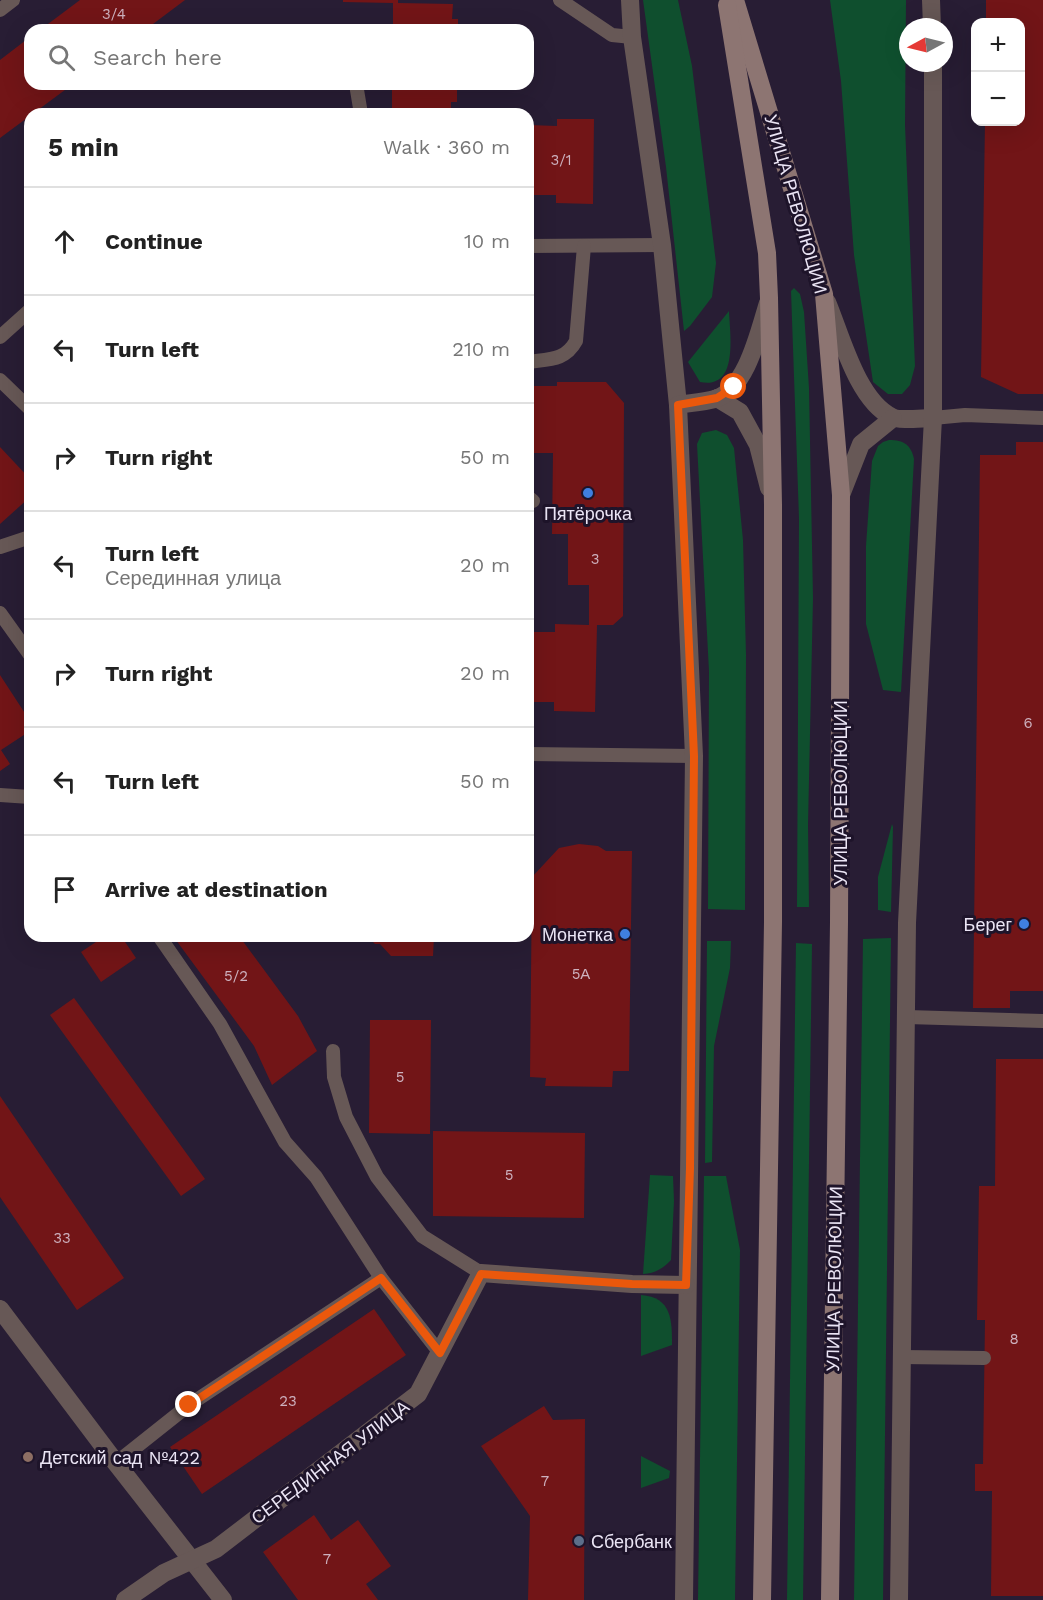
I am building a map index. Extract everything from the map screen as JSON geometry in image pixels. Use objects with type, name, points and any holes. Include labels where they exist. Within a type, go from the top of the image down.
[{"type":"main road","name":"УЛИЦА РЕВОЛЮЦИИ","points":[[726,0],[767,253],[769,298],[773,505],[773,910],[762,1600]]},
{"type":"main road","name":"УЛИЦА РЕВОЛЮЦИИ","points":[[735,0],[824,294],[841,495],[839,922],[830,1600]]},
{"type":"street","points":[[630,0],[632,37],[662,245],[678,405],[694,756],[684,1600]]},
{"type":"street","points":[[931,0],[932,18]]},
{"type":"street","points":[[899,1600],[907,923],[933,418],[933,72]]},
{"type":"street","points":[[824,294],[857,375],[874,404],[893,418],[933,418]]},
{"type":"street","points":[[678,405],[717,398],[734,387],[754,350],[769,298]]},
{"type":"street","points":[[717,398],[740,412],[758,445],[773,505]]},
{"type":"street","points":[[841,495],[861,444],[893,418]]},
{"type":"street","points":[[481,1274],[632,1284],[686,1285]]},
{"type":"street","name":"СЕРЕДИННАЯ УЛИЦА","points":[[125,1600],[164,1573],[216,1549],[418,1394],[481,1274]]},
{"type":"street","points":[[0,1309],[223,1600]]},
{"type":"lane","points":[[0,10],[13,0]]},
{"type":"lane","points":[[560,0],[612,35],[632,37]]},
{"type":"lane","points":[[357,90],[360,108]]},
{"type":"lane","points":[[534,246],[662,245]]},
{"type":"lane","points":[[534,361],[560,358],[570,351],[576,341],[584,246]]},
{"type":"lane","points":[[0,337],[24,315]]},
{"type":"lane","points":[[0,380],[24,403]]},
{"type":"lane","points":[[933,418],[965,415],[1043,418]]},
{"type":"lane","points":[[0,547],[24,539]]},
{"type":"lane","points":[[0,613],[24,647]]},
{"type":"lane","points":[[534,754],[694,756]]},
{"type":"lane","points":[[0,795],[24,797]]},
{"type":"lane","points":[[163,942],[220,1024],[285,1142],[316,1177],[381,1278],[440,1353]]},
{"type":"lane","points":[[907,1017],[1043,1021]]},
{"type":"lane","points":[[333,1051],[334,1077],[345,1117],[377,1177],[422,1236],[481,1274]]},
{"type":"lane","points":[[116,1463],[189,1405],[381,1278]]},
{"type":"lane","points":[[901,1357],[984,1358]]},
{"type":"green space","points":[[643,0],[678,0],[692,66],[716,263],[712,297],[684,331],[666,167]]},
{"type":"green space","points":[[830,0],[906,0],[906,18],[899,18],[899,72],[905,72],[905,125],[915,366],[910,385],[902,394],[888,394],[873,382],[854,255],[841,81]]},
{"type":"green space","points":[[794,288],[800,294],[804,312],[809,388],[813,598],[808,825],[809,907],[797,907],[799,518],[791,291]]},
{"type":"green space","points":[[729,311],[731,346],[727,369],[721,378],[712,382],[700,382],[688,362]]},
{"type":"green space","points":[[716,430],[727,435],[734,448],[743,540],[746,655],[745,910],[708,909],[709,671],[697,444],[702,433]]},
{"type":"green space","points":[[889,440],[906,444],[914,459],[901,692],[883,690],[866,624],[866,546],[872,461],[878,446]]},
{"type":"green space","points":[[892,824],[891,912],[878,910],[878,877]]},
{"type":"green space","points":[[891,938],[883,1600],[854,1600],[863,939]]},
{"type":"green space","points":[[707,941],[731,941],[730,968],[714,1046],[712,1162],[705,1163]]},
{"type":"green space","points":[[796,943],[812,944],[803,1600],[787,1600]]},
{"type":"green space","points":[[650,1175],[673,1176],[671,1260],[652,1273],[643,1274]]},
{"type":"green space","points":[[704,1176],[726,1176],[740,1250],[735,1600],[698,1600]]},
{"type":"green space","points":[[641,1295],[659,1300],[664,1305],[672,1327],[672,1345],[641,1356]]},
{"type":"green space","points":[[641,1456],[670,1471],[669,1478],[641,1488]]},
{"type":"building","points":[[80,0],[185,0],[153,24],[48,24]]},
{"type":"building","points":[[343,0],[398,0],[398,3],[453,4],[452,19],[458,19],[458,24],[393,24],[393,3],[343,2]]},
{"type":"building","points":[[986,0],[1043,0],[1043,394],[1018,394],[981,377],[985,126],[1025,126],[1025,18],[986,18]]},
{"type":"building","points":[[24,42],[24,90],[65,90],[41,108],[24,108],[24,120],[0,138],[0,60]]},
{"type":"building","points":[[392,90],[457,90],[457,102],[451,102],[451,108],[392,108]]},
{"type":"building","points":[[557,119],[594,119],[593,204],[556,203],[556,195],[534,195],[534,125],[557,126]]},
{"type":"building","name":"Пятёрочка","points":[[557,382],[606,382],[624,403],[623,616],[613,625],[597,625],[595,712],[554,711],[554,702],[534,702],[534,632],[555,632],[555,624],[589,625],[589,585],[568,585],[568,534],[552,534],[553,453],[534,453],[534,386],[557,386]]},
{"type":"building","points":[[1016,442],[1043,442],[1043,991],[1010,991],[1010,1008],[973,1008],[980,455],[1016,455]]},
{"type":"building","points":[[0,447],[24,473],[24,502],[0,524]]},
{"type":"building","points":[[0,675],[24,712],[24,735],[1,750],[10,764],[0,771]]},
{"type":"building","points":[[579,844],[598,846],[606,851],[632,851],[629,1071],[613,1071],[612,1087],[545,1086],[546,1078],[530,1077],[534,875],[559,848]]},
{"type":"building","points":[[96,942],[125,942],[136,958],[101,982],[81,952]]},
{"type":"building","points":[[177,942],[243,942],[298,1016],[317,1051],[272,1085],[254,1046]]},
{"type":"building","points":[[373,942],[434,942],[433,956],[391,956],[380,944]]},
{"type":"building","points":[[74,998],[205,1179],[181,1196],[50,1015]]},
{"type":"building","points":[[370,1020],[431,1020],[430,1134],[369,1133]]},
{"type":"building","points":[[996,1059],[1043,1059],[1043,1596],[991,1596],[992,1491],[975,1491],[975,1464],[983,1464],[985,1320],[977,1320],[979,1186],[995,1186]]},
{"type":"building","points":[[0,1096],[124,1278],[77,1310],[0,1197]]},
{"type":"building","points":[[433,1131],[585,1133],[584,1218],[433,1216]]},
{"type":"building","points":[[374,1309],[406,1355],[202,1494],[170,1447]]},
{"type":"building","points":[[544,1406],[553,1420],[585,1419],[584,1600],[528,1600],[530,1516],[481,1446]]},
{"type":"building","points":[[314,1515],[331,1540],[358,1520],[391,1566],[366,1584],[378,1600],[298,1600],[263,1552]]},
{"type":"place","name":"Пятёрочка","points":[[588,493]]},
{"type":"place","name":"Берег","points":[[1024,924]]},
{"type":"place","name":"Монетка","points":[[625,934]]},
{"type":"place","name":"Детский сад №422","points":[[28,1457]]},
{"type":"place","name":"Сбербанк","points":[[579,1541]]},
{"type":"route","points":[[189,1405],[381,1278],[440,1353],[481,1274],[632,1284],[686,1285],[690,1168],[694,756],[678,405],[717,398],[734,387]]}]
